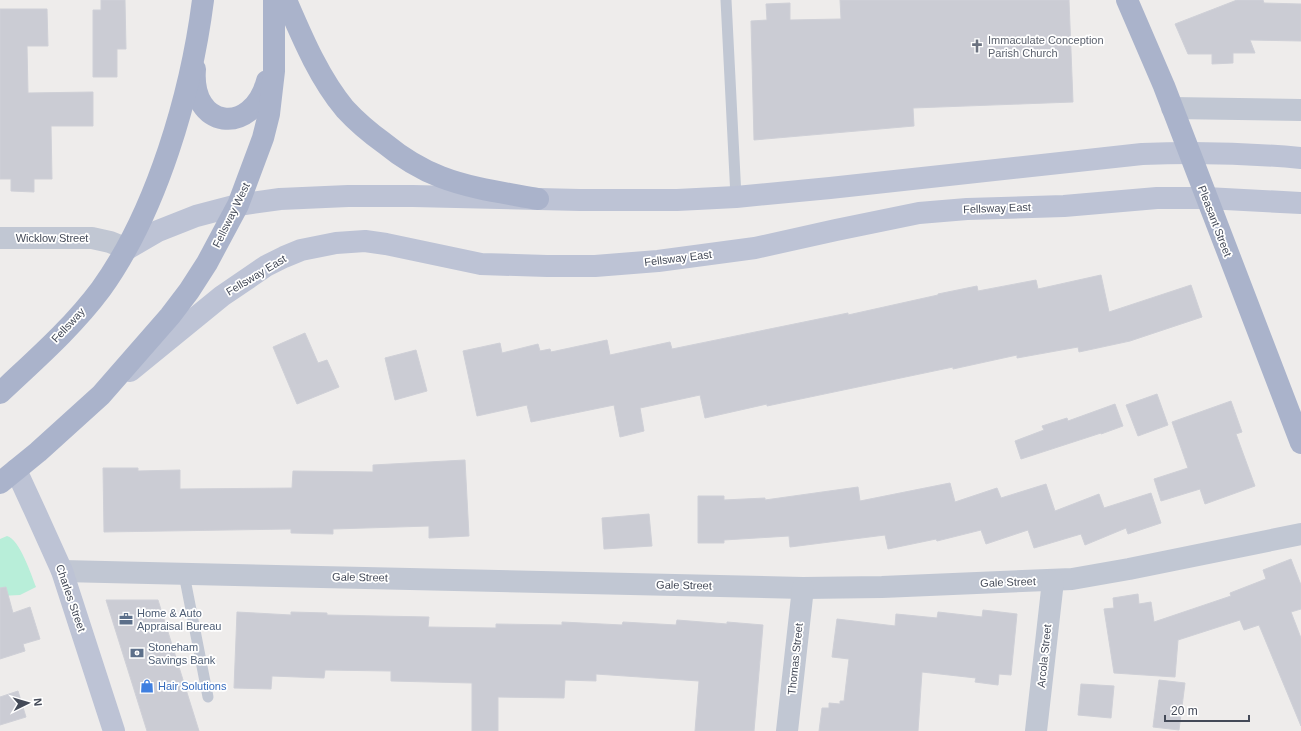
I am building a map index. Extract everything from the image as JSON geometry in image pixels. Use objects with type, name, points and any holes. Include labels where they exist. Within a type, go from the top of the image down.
[{"type":"main road","points":[[203,0],[194,72],[196,91],[201,103],[207,110],[220,118],[228,119],[237,118],[253,108],[260,100],[267,84],[275,53]]},
{"type":"main road","name":"Fellsway West","points":[[101,395],[189,291],[238,205],[263,138],[269,114],[275,53],[274,0]]},
{"type":"main road","points":[[286,0],[301,35],[330,87],[344,108],[361,125],[400,156],[441,177],[480,188],[538,199]]},
{"type":"main road","name":"Pleasant Street","points":[[1128,0],[1172,108],[1301,443]]},
{"type":"main road","points":[[127,249],[153,193],[170,143],[187,82],[200,24]]},
{"type":"main road","points":[[127,249],[158,230],[210,212],[238,205],[280,199],[348,196],[421,196],[678,200],[736,197],[830,188],[1111,157],[1189,152],[1270,155],[1301,158]]},
{"type":"main road","name":"Fellsway East","points":[[101,395],[222,296],[266,266],[284,256],[301,250],[336,243],[365,241],[386,244],[481,264],[595,266],[658,262],[755,248],[919,213],[967,209],[1064,206],[1157,198],[1206,198],[1301,203]]},
{"type":"main road","name":"Fellsway","points":[[0,393],[66,330],[100,290],[127,249]]},
{"type":"main road","points":[[8,476],[59,434],[101,395]]},
{"type":"main road","name":"Charles Street","points":[[8,476],[34,509],[62,571],[114,731]]},
{"type":"street","points":[[1172,108],[1301,110]]},
{"type":"street","name":"Wicklow Street","points":[[0,238],[92,238],[110,242],[127,249]]},
{"type":"street","name":"Gale Street","points":[[62,571],[803,588],[890,587],[1053,581],[1090,577],[1301,534]]},
{"type":"street","name":"Arcola Street","points":[[1036,731],[1053,581]]},
{"type":"street","name":"Thomas Street","points":[[787,731],[803,588]]},
{"type":"lane","points":[[726,0],[736,197]]},
{"type":"lane","points":[[184,574],[208,697]]},
{"type":"green space","points":[[7,536],[12,539],[21,550],[36,587],[20,595],[0,596],[0,539]]},
{"type":"building","points":[[101,0],[125,0],[126,49],[117,49],[117,77],[93,77],[93,10],[101,10]]},
{"type":"building","points":[[840,0],[1069,0],[1073,102],[913,108],[914,126],[754,140],[751,21],[767,20],[766,4],[790,3],[790,20],[841,19]]},
{"type":"building","points":[[1237,0],[1263,0],[1264,3],[1301,4],[1301,41],[1250,40],[1255,53],[1233,53],[1233,63],[1212,64],[1212,54],[1188,54],[1175,24]]},
{"type":"building","points":[[0,9],[47,9],[48,46],[27,46],[28,93],[93,92],[93,126],[51,126],[52,179],[34,179],[34,192],[11,191],[11,179],[0,179]]},
{"type":"building","points":[[1101,275],[1109,312],[1191,285],[1202,317],[1130,341],[1079,352],[1078,347],[1017,358],[1017,355],[767,406],[767,404],[705,418],[700,395],[640,408],[644,431],[620,437],[614,405],[531,422],[527,405],[477,416],[463,351],[500,343],[502,353],[538,344],[540,351],[550,349],[551,352],[607,340],[610,355],[670,342],[672,349],[848,313],[848,315],[977,286],[978,291],[1036,280],[1038,289]]},
{"type":"building","points":[[305,333],[318,363],[327,360],[339,387],[297,404],[273,347]]},
{"type":"building","points":[[416,350],[427,391],[395,400],[385,358]]},
{"type":"building","points":[[1157,394],[1168,425],[1138,436],[1126,405]]},
{"type":"building","points":[[1231,401],[1242,432],[1236,434],[1255,486],[1205,504],[1200,489],[1161,501],[1154,479],[1188,468],[1172,422]]},
{"type":"building","points":[[1115,404],[1123,426],[1021,459],[1015,441],[1044,430],[1042,426],[1067,418],[1068,421]]},
{"type":"building","points":[[465,460],[469,536],[429,538],[429,526],[333,529],[333,534],[291,533],[291,529],[104,532],[103,468],[138,468],[138,471],[180,470],[180,489],[292,488],[293,471],[373,472],[373,465]]},
{"type":"building","points":[[950,483],[955,502],[997,488],[1001,498],[1046,484],[1055,511],[1099,494],[1104,508],[1151,493],[1161,523],[1128,534],[1126,528],[1085,545],[1081,534],[1034,548],[1028,530],[986,544],[981,530],[937,541],[936,539],[888,549],[885,535],[790,547],[789,536],[724,540],[724,543],[698,543],[698,496],[724,496],[724,500],[765,498],[765,500],[858,487],[860,501]]},
{"type":"building","points":[[649,514],[652,546],[604,549],[602,518]]},
{"type":"building","points":[[1291,559],[1301,585],[1301,609],[1291,612],[1301,638],[1301,726],[1259,625],[1244,630],[1240,620],[1178,640],[1175,677],[1114,673],[1104,609],[1114,608],[1113,598],[1138,594],[1139,604],[1151,602],[1154,622],[1231,596],[1230,593],[1266,579],[1263,570]]},
{"type":"building","points":[[6,587],[13,613],[30,607],[40,639],[23,644],[25,651],[0,659],[0,588]]},
{"type":"building","points":[[106,600],[158,600],[199,731],[147,731]]},
{"type":"building","points":[[983,610],[1017,614],[1011,675],[999,674],[998,685],[975,682],[976,678],[922,672],[918,731],[819,731],[822,708],[829,708],[829,703],[840,704],[840,701],[844,701],[849,659],[832,657],[837,619],[895,626],[896,614],[937,618],[938,612],[982,617]]},
{"type":"building","points":[[237,612],[291,615],[291,612],[327,613],[327,615],[429,617],[428,627],[496,628],[496,624],[562,625],[562,622],[622,625],[623,622],[676,625],[677,620],[763,625],[754,731],[695,731],[699,681],[596,674],[596,681],[565,680],[564,698],[498,697],[498,731],[472,731],[472,683],[391,681],[391,671],[325,670],[324,678],[272,676],[271,689],[234,688]]},
{"type":"building","points":[[1159,680],[1185,683],[1179,730],[1153,727]]},
{"type":"building","points":[[1081,684],[1114,686],[1111,718],[1078,715]]},
{"type":"building","points":[[18,691],[26,717],[0,725],[0,697]]},
{"type":"place","name":"Immaculate Conception Parish Church","points":[[977,46]]},
{"type":"place","name":"Home & Auto Appraisal Bureau","points":[[126,619]]},
{"type":"place","name":"Stoneham Savings Bank","points":[[137,653]]},
{"type":"place","name":"Hair Solutions","points":[[147,686]]}]
